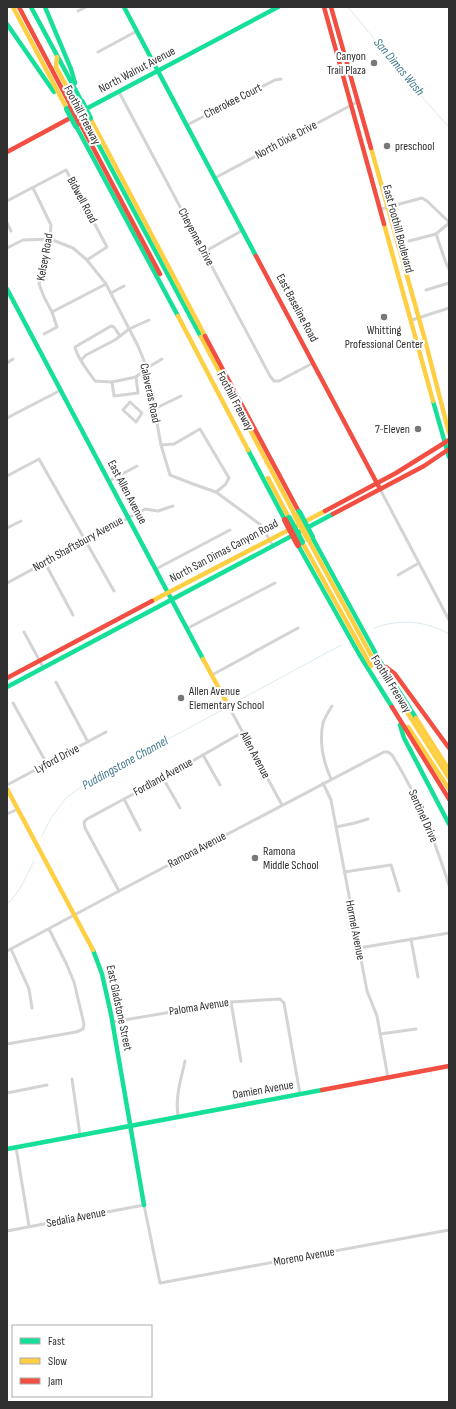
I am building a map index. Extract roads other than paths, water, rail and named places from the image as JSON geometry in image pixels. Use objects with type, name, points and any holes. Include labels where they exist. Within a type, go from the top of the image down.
[{"type":"main road","name":"Foothill Freeway","points":[[13,7],[74,105],[305,541],[330,598],[346,626],[359,654],[449,799]]},
{"type":"main road","points":[[19,7],[74,105]]},
{"type":"main road","name":"Foothill Freeway","points":[[31,7],[78,94],[74,105],[162,287],[260,473],[292,516],[305,541],[334,583],[381,663],[449,770]]},
{"type":"main road","points":[[45,7],[71,69],[78,94]]},
{"type":"main road","name":"East Baseline Road","points":[[124,7],[379,486]]},
{"type":"main road","name":"North Walnut Avenue","points":[[7,152],[278,7]]},
{"type":"main road","name":"East Foothill Boulevard","points":[[324,7],[355,104]]},
{"type":"main road","name":"East Foothill Boulevard","points":[[331,7],[412,320],[448,448]]},
{"type":"main road","points":[[7,24],[20,44],[74,105]]},
{"type":"main road","points":[[57,55],[56,67],[74,105]]},
{"type":"main road","name":"East Foothill Boulevard","points":[[384,208],[419,318],[449,433]]},
{"type":"main road","name":"East Allen Avenue","points":[[7,289],[228,704]]},
{"type":"main road","name":"North San Dimas Canyon Road","points":[[7,687],[273,546],[379,486],[415,462],[448,448]]},
{"type":"main road","name":"North San Dimas Canyon Road","points":[[7,678],[269,539],[379,486]]},
{"type":"main road","points":[[351,614],[380,670],[449,778]]},
{"type":"main road","points":[[346,626],[449,789]]},
{"type":"main road","points":[[381,663],[396,674],[449,748]]},
{"type":"main road","points":[[397,716],[404,738],[449,824]]},
{"type":"main road","name":"East Gladstone Street","points":[[7,789],[92,948],[101,970],[105,984],[131,1125],[144,1205]]},
{"type":"main road","name":"Damien Avenue","points":[[7,1149],[80,1134],[449,1066]]},
{"type":"street","points":[[78,11],[86,7]]},
{"type":"street","points":[[98,52],[137,31]]},
{"type":"street","name":"Cherokee Court","points":[[187,125],[275,80],[281,79]]},
{"type":"street","name":"Cheyenne Drive","points":[[119,92],[270,376],[274,381],[279,381],[313,363]]},
{"type":"street","name":"North Dixie Drive","points":[[215,178],[355,104]]},
{"type":"street","name":"Bidwell Road","points":[[7,201],[66,170],[107,247],[87,260]]},
{"type":"street","name":"Kelsey Road","points":[[33,188],[51,225],[45,267],[39,284],[57,327],[44,334]]},
{"type":"street","points":[[384,208],[422,198],[449,223],[436,234],[409,241]]},
{"type":"street","points":[[7,223],[11,231]]},
{"type":"street","points":[[204,252],[243,230]]},
{"type":"street","points":[[436,234],[449,269]]},
{"type":"street","name":"Calaveras Road","points":[[7,248],[23,240],[50,239],[73,248],[87,260],[106,284],[138,346],[146,368],[161,445],[170,474],[216,492],[261,525],[273,546]]},
{"type":"street","points":[[426,290],[449,283]]},
{"type":"street","points":[[52,312],[106,284]]},
{"type":"street","points":[[111,294],[124,286]]},
{"type":"street","points":[[412,320],[449,308]]},
{"type":"street","points":[[81,360],[86,355],[115,340],[128,329],[150,320]]},
{"type":"street","points":[[120,336],[114,327],[111,326],[75,346],[81,360],[95,382],[112,382],[136,377],[146,368],[162,359]]},
{"type":"street","points":[[7,363],[13,359]]},
{"type":"street","points":[[112,382],[114,396],[138,393],[136,377]]},
{"type":"street","points":[[7,418],[61,390]]},
{"type":"street","points":[[124,394],[142,413],[136,422],[122,410],[130,402]]},
{"type":"street","points":[[154,409],[182,396]]},
{"type":"street","points":[[161,445],[174,444],[200,429],[229,478],[225,485],[216,492]]},
{"type":"street","points":[[7,476],[39,459],[84,541],[114,591]]},
{"type":"street","points":[[109,481],[137,466]]},
{"type":"street","name":"East Baseline Road","points":[[379,486],[449,620]]},
{"type":"street","name":"North Shaftsbury Avenue","points":[[7,582],[145,509],[158,511],[173,506]]},
{"type":"street","points":[[7,528],[20,521]]},
{"type":"street","points":[[156,569],[230,530]]},
{"type":"street","points":[[45,563],[72,615]]},
{"type":"street","points":[[398,575],[419,564]]},
{"type":"street","points":[[188,628],[275,583]]},
{"type":"street","points":[[212,675],[298,628]]},
{"type":"street","points":[[24,632],[43,668]]},
{"type":"street","points":[[56,682],[88,742]]},
{"type":"street","points":[[13,703],[47,764]]},
{"type":"street","name":"Allen Avenue","points":[[228,704],[282,805]]},
{"type":"street","points":[[331,779],[324,763],[322,752],[322,735],[324,721],[332,706]]},
{"type":"street","name":"Lyford Drive","points":[[7,785],[106,732]]},
{"type":"street","name":"Fordland Avenue","points":[[119,891],[85,828],[84,822],[243,732]]},
{"type":"street","name":"Ramona Avenue","points":[[7,951],[380,753],[388,752]]},
{"type":"street","name":"Sentinel Drive","points":[[388,752],[395,759],[421,808],[436,843],[449,885]]},
{"type":"street","points":[[203,755],[220,785]]},
{"type":"street","points":[[163,778],[180,808]]},
{"type":"street","name":"Hormel Avenue","points":[[323,783],[331,800],[367,991],[377,1016],[388,1078]]},
{"type":"street","points":[[124,799],[140,830]]},
{"type":"street","points":[[7,814],[18,809]]},
{"type":"street","points":[[336,827],[368,819]]},
{"type":"street","points":[[344,872],[391,865],[399,891]]},
{"type":"street","points":[[7,1044],[76,1032],[83,1029],[84,1024],[74,982],[49,929]]},
{"type":"street","points":[[359,948],[449,933]]},
{"type":"street","points":[[411,939],[418,976]]},
{"type":"street","points":[[11,949],[29,989],[32,1008]]},
{"type":"street","name":"Paloma Avenue","points":[[112,1022],[231,1002],[280,999],[284,1002],[300,1094]]},
{"type":"street","points":[[231,1002],[241,1061]]},
{"type":"street","points":[[380,1034],[416,1029]]},
{"type":"street","points":[[178,1116],[176,1105],[177,1095],[185,1061]]},
{"type":"street","points":[[72,1079],[80,1134]]},
{"type":"street","points":[[7,1093],[47,1085]]},
{"type":"street","points":[[16,1147],[29,1226]]},
{"type":"street","name":"Sedalia Avenue","points":[[7,1231],[144,1205]]},
{"type":"street","name":"Moreno Avenue","points":[[144,1205],[160,1283],[449,1230]]},
{"type":"waterway","name":"San Dimas Wash","points":[[348,7],[423,98],[449,127]]},
{"type":"waterway","name":"Puddingstone Channel","points":[[374,628],[393,623],[412,622],[431,626],[449,634]]},
{"type":"waterway","name":"Puddingstone Channel","points":[[234,703],[341,645]]},
{"type":"waterway","name":"Puddingstone Channel","points":[[42,836],[51,818],[66,798],[85,784],[224,709]]},
{"type":"waterway","name":"Puddingstone Channel","points":[[7,904],[19,890],[34,861]]},
{"type":"place","name":"Canyon Trail Plaza","points":[[374,63]]},
{"type":"place","name":"preschool","points":[[387,146]]},
{"type":"place","name":"Whitting Professional Center","points":[[384,317]]},
{"type":"place","name":"7-Eleven","points":[[418,429]]},
{"type":"place","name":"Allen Avenue Elementary School","points":[[181,698]]},
{"type":"place","name":"Ramona Middle School","points":[[255,858]]}]
